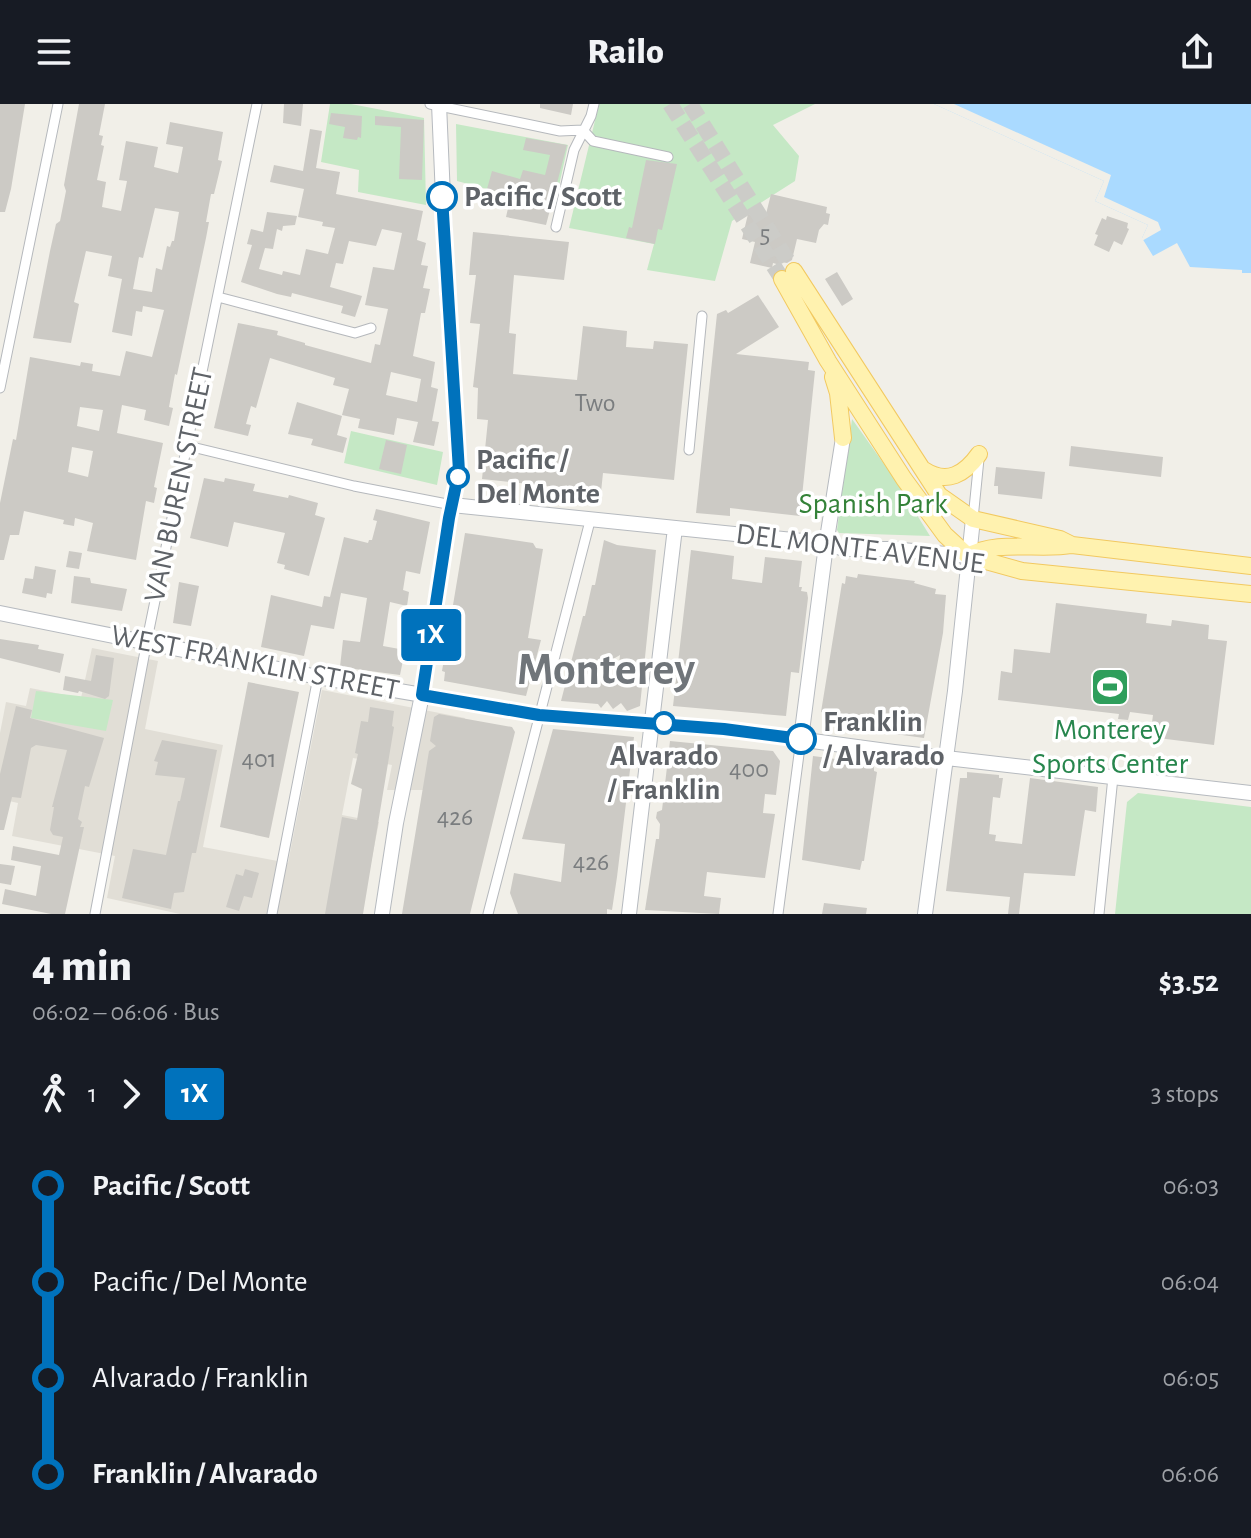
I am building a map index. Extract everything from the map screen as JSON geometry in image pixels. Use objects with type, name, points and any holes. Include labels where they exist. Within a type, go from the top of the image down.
[{"type":"main road","points":[[382,914],[396,823],[422,695],[460,451],[436,105]]},
{"type":"main road","points":[[801,739],[843,438],[838,393],[828,361],[788,275],[939,495],[973,519],[925,914]]},
{"type":"main road","points":[[828,361],[904,479],[945,535],[968,556]]},
{"type":"main road","points":[[922,469],[933,476],[947,479],[971,466],[979,454]]},
{"type":"main road","name":"DEL MONTE AVENUE","points":[[452,505],[826,545],[968,556],[1022,571],[1251,594]]},
{"type":"main road","name":"DEL MONTE AVENUE","points":[[973,519],[1060,539],[1072,545],[1251,566]]},
{"type":"main road","points":[[629,914],[675,528]]},
{"type":"main road","points":[[968,556],[985,548],[1051,549],[1072,545]]},
{"type":"main road","name":"WEST FRANKLIN STREET","points":[[0,613],[318,677],[539,715],[755,732],[946,758],[1251,793]]},
{"type":"street","points":[[0,388],[58,104]]},
{"type":"street","name":"VAN BUREN STREET","points":[[95,914],[257,104]]},
{"type":"street","points":[[556,227],[574,150],[594,104]]},
{"type":"street","points":[[436,105],[560,131],[583,130]]},
{"type":"street","points":[[583,130],[593,141],[668,157]]},
{"type":"street","points":[[218,297],[355,333],[371,328]]},
{"type":"street","points":[[689,450],[702,316]]},
{"type":"street","name":"DEL MONTE AVENUE","points":[[188,446],[354,486],[452,505]]},
{"type":"street","points":[[973,519],[979,454]]},
{"type":"street","points":[[488,914],[590,521]]},
{"type":"street","points":[[272,914],[318,677]]},
{"type":"street","points":[[778,914],[801,739]]},
{"type":"street","points":[[1099,914],[1113,777]]},
{"type":"shaded area","points":[[92,648],[158,661],[145,729],[223,745],[203,847],[288,863],[322,690],[465,718],[458,754],[423,790],[387,790],[392,765],[353,758],[342,815],[379,822],[361,914],[180,914],[107,898],[115,856],[12,836],[18,803],[0,799],[0,733],[6,702],[26,706],[30,688],[81,698]]},
{"type":"green space","points":[[330,104],[351,104],[424,118],[426,205],[358,192],[359,170],[321,162]]},
{"type":"green space","points":[[599,104],[815,104],[773,125],[799,156],[795,181],[732,221],[715,281],[647,270],[654,244],[569,228]]},
{"type":"green space","points":[[456,124],[568,145],[558,190],[506,177],[502,193],[457,181]]},
{"type":"green space","name":"Spanish Park","points":[[852,419],[930,536],[839,533],[837,530]]},
{"type":"green space","points":[[351,431],[443,452],[437,485],[344,463]]},
{"type":"green space","points":[[36,691],[113,700],[106,731],[31,718]]},
{"type":"green space","points":[[1138,793],[1251,807],[1251,914],[1115,914],[1127,802]]},
{"type":"water","points":[[934,104],[1251,104],[1251,273],[1190,267],[1177,243],[1153,256],[1142,238],[1148,225],[1095,201],[1104,181]]},
{"type":"pier","points":[[934,104],[954,104],[1111,175],[1104,197],[1158,222],[1161,230],[1140,242],[1138,238],[1142,238],[1148,225],[1095,201],[1104,181]]},
{"type":"building","points":[[0,104],[25,104],[5,212],[0,212]]},
{"type":"building","points":[[79,104],[105,104],[99,135],[103,136],[101,145],[104,146],[97,180],[106,182],[102,207],[121,211],[127,181],[119,180],[126,141],[158,147],[154,167],[178,173],[183,147],[166,144],[170,122],[223,132],[218,160],[222,161],[214,194],[211,194],[206,238],[175,374],[169,426],[144,420],[146,410],[122,405],[117,433],[163,443],[154,503],[146,501],[136,560],[87,551],[93,523],[75,518],[74,526],[63,524],[64,520],[24,511],[19,535],[10,535],[4,560],[0,560],[0,503],[13,439],[16,440],[30,357],[80,366],[81,362],[93,364],[92,371],[120,376],[126,351],[152,357],[164,310],[143,306],[142,312],[136,311],[132,336],[112,332],[122,279],[108,276],[112,256],[86,251],[74,302],[79,304],[71,343],[33,338],[56,224],[60,221],[66,191],[64,185]],"holes":[[[155,208],[179,212],[174,241],[170,247],[167,246],[162,270],[156,268],[152,292],[133,289],[139,257],[143,258]],[[80,407],[103,410],[99,431],[77,426]],[[72,447],[93,451],[88,477],[68,472]]]},
{"type":"building","points":[[284,104],[303,104],[301,126],[283,123]]},
{"type":"building","points":[[540,104],[573,104],[571,115],[540,108]]},
{"type":"building","points":[[331,113],[362,116],[361,138],[343,138],[345,127],[329,124]]},
{"type":"building","points":[[375,116],[424,120],[422,180],[399,179],[401,127],[375,125]]},
{"type":"building","points":[[310,129],[322,131],[316,168],[340,172],[336,194],[423,211],[417,240],[426,243],[421,265],[428,266],[423,288],[430,289],[425,313],[421,313],[413,356],[435,362],[431,387],[438,389],[432,421],[439,422],[434,446],[413,442],[418,422],[397,418],[394,435],[358,428],[360,419],[342,415],[349,389],[333,385],[335,378],[270,358],[256,408],[251,406],[246,424],[251,425],[248,436],[214,428],[238,323],[278,331],[277,335],[305,345],[371,363],[375,344],[380,345],[388,309],[365,305],[373,267],[394,270],[402,233],[382,229],[376,246],[349,241],[343,264],[336,263],[330,287],[362,296],[355,317],[341,313],[343,306],[292,293],[291,297],[277,294],[241,282],[252,245],[247,244],[251,229],[263,232],[267,212],[297,216],[295,225],[283,226],[282,231],[277,229],[273,249],[265,248],[259,269],[282,275],[283,271],[300,275],[306,249],[328,254],[335,228],[298,217],[304,189],[270,182],[274,165],[303,171]],"holes":[[[391,372],[421,379],[417,402],[386,395]]]},
{"type":"building","points":[[526,138],[567,145],[546,225],[506,217],[511,195],[487,189],[492,171],[520,179],[523,170],[545,175],[550,155],[523,150]]},
{"type":"building","points":[[646,160],[677,164],[662,230],[658,229],[655,244],[626,238],[629,227],[632,228]]},
{"type":"building","points":[[771,194],[827,207],[826,213],[830,214],[828,225],[824,224],[819,230],[816,243],[797,239],[792,260],[780,265],[773,263],[772,268],[750,263],[755,242],[742,239],[748,214],[761,217],[762,213],[766,214]]},
{"type":"building","points":[[1107,216],[1128,223],[1129,229],[1122,245],[1114,241],[1109,252],[1094,245],[1102,218],[1106,220]]},
{"type":"building","points":[[473,232],[569,242],[564,280],[514,275],[509,333],[516,334],[513,374],[577,380],[583,326],[627,331],[626,347],[653,349],[654,341],[688,344],[674,480],[603,473],[601,492],[482,479],[488,420],[477,419],[478,388],[473,387],[480,324],[470,323],[476,275],[469,275]]},
{"type":"building","points":[[837,272],[853,299],[842,306],[825,279]]},
{"type":"building","points":[[758,295],[779,327],[736,354],[809,362],[808,370],[815,371],[800,516],[730,508],[730,516],[696,513],[717,314],[726,310],[728,313]]},
{"type":"building","points":[[297,402],[342,416],[337,435],[347,438],[343,453],[311,445],[313,439],[288,434]]},
{"type":"building","points":[[386,440],[407,445],[401,474],[379,469]]},
{"type":"building","points":[[1071,446],[1163,457],[1161,477],[1069,466]]},
{"type":"building","points":[[996,467],[1045,472],[1042,499],[998,494],[998,486],[994,486]]},
{"type":"building","points":[[204,478],[224,482],[225,478],[255,484],[253,491],[288,498],[289,495],[318,503],[315,515],[325,518],[309,576],[284,569],[285,565],[277,563],[285,533],[234,522],[228,547],[190,538]]},
{"type":"building","points":[[376,509],[430,522],[420,574],[406,571],[403,590],[409,592],[407,606],[390,602],[383,646],[405,650],[400,675],[340,667],[343,640],[360,642],[367,598],[341,593],[334,629],[311,625],[304,656],[261,647],[271,595],[322,607],[324,596],[330,597],[344,537],[368,543],[372,540],[377,521],[373,520]]},
{"type":"building","points":[[465,533],[533,543],[536,548],[543,549],[528,638],[541,640],[526,696],[444,681],[445,672],[442,671]]},
{"type":"building","points":[[604,540],[617,545],[656,550],[640,706],[627,711],[621,703],[613,709],[607,701],[601,708],[598,704],[561,701],[592,585],[595,585]],"holes":[[[620,655],[617,683],[579,679]]]},
{"type":"building","points":[[691,550],[734,556],[732,579],[762,583],[765,557],[802,561],[799,587],[807,592],[808,598],[799,673],[791,672],[786,716],[673,706]]},
{"type":"building","points":[[69,551],[82,553],[79,569],[66,567]]},
{"type":"building","points":[[35,566],[56,570],[52,594],[47,593],[46,598],[22,593],[25,578],[33,579]]},
{"type":"building","points":[[858,574],[915,581],[936,589],[935,594],[946,595],[943,633],[924,738],[844,727],[845,722],[825,718],[826,713],[821,712],[842,583],[845,584],[846,576],[857,578]]},
{"type":"building","points":[[74,576],[90,578],[91,583],[127,589],[122,611],[71,603]]},
{"type":"building","points":[[179,582],[199,586],[191,626],[173,623]]},
{"type":"building","name":"Monterey Sports Center","points":[[1056,603],[1147,614],[1146,623],[1171,626],[1172,620],[1209,625],[1208,639],[1227,641],[1214,745],[1150,737],[1153,715],[1130,712],[1128,720],[1118,719],[1119,714],[998,700],[1001,671],[1012,673],[1014,649],[1050,653]]},
{"type":"building","points":[[0,639],[39,645],[38,649],[64,654],[60,673],[0,658]]},
{"type":"building","points":[[96,655],[114,658],[109,696],[105,699],[63,690],[65,676],[91,681]]},
{"type":"building","points":[[248,682],[299,692],[269,838],[220,827]]},
{"type":"building","points":[[16,706],[32,710],[30,718],[104,738],[89,787],[85,786],[78,819],[82,822],[80,827],[84,827],[65,914],[2,904],[5,889],[36,896],[41,866],[11,860],[13,846],[59,855],[63,837],[53,835],[50,830],[52,807],[67,750],[36,745],[31,748],[21,798],[12,797],[4,830],[0,830],[0,774]]},
{"type":"building","points":[[370,707],[394,711],[394,727],[363,914],[325,914],[342,817],[357,820],[362,789],[351,784],[361,721],[368,722]]},
{"type":"building","points":[[439,714],[512,727],[515,732],[470,914],[402,914],[429,751],[436,746],[430,741],[434,717]]},
{"type":"building","points":[[553,729],[634,737],[612,910],[607,909],[607,914],[518,914],[510,893],[514,873],[561,882],[565,844],[522,839]]},
{"type":"building","points":[[162,740],[217,750],[196,853],[192,853],[184,892],[174,893],[171,909],[122,898],[133,849],[166,855],[180,801],[185,778],[155,775],[158,762],[154,761]]},
{"type":"building","points":[[670,741],[773,751],[780,761],[776,795],[765,794],[763,813],[775,814],[765,878],[707,872],[704,896],[721,898],[719,914],[645,910],[656,839],[659,839],[660,824],[656,818],[657,812],[662,810]]},
{"type":"building","points":[[813,756],[874,764],[874,771],[877,772],[864,861],[860,870],[802,860]]},
{"type":"building","points":[[967,772],[1003,778],[1000,798],[993,797],[989,834],[996,835],[995,841],[1022,844],[1030,778],[1098,787],[1096,812],[1085,810],[1075,876],[1024,873],[1019,914],[1008,914],[1010,897],[946,891],[960,778],[967,778]]},
{"type":"building","points":[[0,864],[15,866],[11,885],[0,883]]},
{"type":"building","points":[[245,869],[259,873],[252,898],[244,896],[239,911],[226,907],[236,874],[243,876]]},
{"type":"building","points":[[824,903],[867,908],[866,914],[822,914]]},
{"type":"tunnel","points":[[670,104],[782,279]]},
{"type":"tunnel","points":[[690,104],[794,271]]},
{"type":"bus line","name":"1X","points":[[442,197],[460,451],[422,695],[539,715],[653,722],[801,739]]},
{"type":"place","name":"Pacific / Scott","points":[[442,197]]},
{"type":"place","name":"Pacific / Del Monte","points":[[458,477]]},
{"type":"place","name":"Monterey Sports Center","points":[[1110,687]]},
{"type":"place","name":"Alvarado / Franklin","points":[[664,723]]},
{"type":"place","name":"Franklin / Alvarado","points":[[801,739]]},
{"type":"district","name":"Monterey","points":[[606,670]]}]
